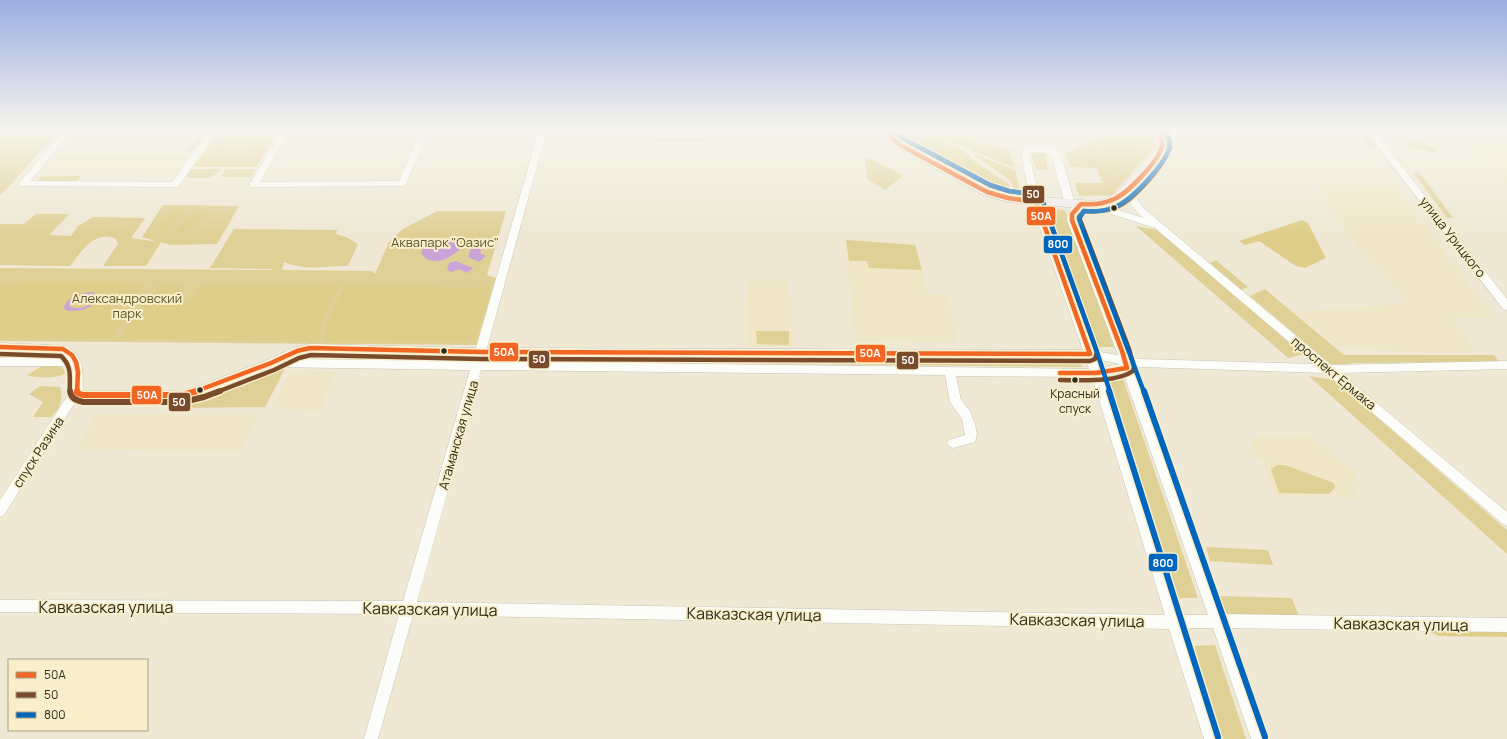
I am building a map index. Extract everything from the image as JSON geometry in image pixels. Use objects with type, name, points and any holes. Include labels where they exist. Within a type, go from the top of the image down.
[{"type":"main road","points":[[936,164],[987,192],[1008,198],[1036,202],[1081,204],[1108,202],[1119,197],[1149,164]]},
{"type":"street","points":[[40,164],[23,184],[175,185],[190,164]]},
{"type":"street","points":[[266,164],[256,182],[402,184],[410,164]]},
{"type":"street","name":"Атаманская улица","points":[[371,739],[533,164]]},
{"type":"street","points":[[1027,164],[1036,202],[1090,354],[1211,739]]},
{"type":"street","points":[[1060,164],[1081,204],[1072,214],[1072,220],[1180,513],[1258,739]]},
{"type":"street","name":"улица Урицкого","points":[[1395,164],[1507,306]]},
{"type":"street","name":"проспект Ермака","points":[[1129,187],[1129,193],[1133,202],[1160,227],[1507,520]]},
{"type":"street","name":"проспект Ермака","points":[[1081,204],[1160,227]]},
{"type":"street","points":[[0,347],[63,349],[72,355],[76,362],[78,372],[78,393],[83,395],[182,395],[201,390],[271,364],[297,351],[310,348],[481,352],[1090,354],[1126,364]]},
{"type":"street","points":[[0,362],[76,362]]},
{"type":"street","points":[[271,364],[1096,373],[1126,364],[1140,363],[1329,369],[1507,365]]},
{"type":"street","points":[[950,371],[956,402],[963,408],[972,430],[971,439],[953,443]]},
{"type":"street","name":"спуск Разина","points":[[0,511],[68,404],[78,393]]},
{"type":"street","name":"Кавказская улица","points":[[0,606],[409,608],[1174,622],[1217,621],[1507,625]]},
{"type":"shaded area","points":[[52,164],[184,164],[177,173],[45,172]]},
{"type":"shaded area","points":[[1488,164],[1507,164],[1507,186]]},
{"type":"shaded area","points":[[1317,184],[1395,186],[1442,249],[1451,264],[1454,264],[1493,318],[1452,318],[1476,353],[1408,352],[1336,346],[1296,312],[1409,303],[1352,239]]},
{"type":"shaded area","points":[[844,239],[916,244],[928,294],[948,295],[956,342],[856,341]]},
{"type":"shaded area","points":[[433,240],[438,242],[436,246],[438,247],[451,241],[464,246],[448,258],[431,261],[421,253],[424,247]]},
{"type":"shaded area","points":[[476,241],[483,243],[480,253],[486,256],[479,262],[468,257],[473,243]]},
{"type":"shaded area","points":[[456,261],[473,268],[467,273],[459,269],[452,272],[447,270],[449,263]]},
{"type":"shaded area","points":[[788,280],[788,295],[792,296],[793,347],[746,347],[747,281]]},
{"type":"shaded area","points":[[92,292],[98,298],[93,305],[74,311],[65,310],[64,306],[69,300],[80,294]],"holes":[[[89,296],[94,299],[90,304],[83,307],[76,308],[69,306],[70,302],[80,297]]]},
{"type":"shaded area","points":[[290,371],[336,372],[319,411],[272,408]]},
{"type":"shaded area","points":[[97,414],[258,415],[240,452],[77,449]]},
{"type":"shaded area","points":[[1309,435],[1356,474],[1356,481],[1352,481],[1356,499],[1332,495],[1276,497],[1264,463],[1249,453],[1253,437]]},
{"type":"green space","points":[[0,164],[28,164],[13,182],[0,195]]},
{"type":"green space","points":[[196,164],[258,164],[256,167],[194,167]]},
{"type":"green space","points":[[196,164],[224,164],[218,166],[195,166]]},
{"type":"green space","points":[[228,164],[257,164],[256,167],[226,167]]},
{"type":"green space","points":[[865,164],[882,164],[903,176],[885,190],[867,179]]},
{"type":"green space","points":[[947,164],[979,164],[1009,184],[1010,193],[999,192]]},
{"type":"green space","points":[[988,164],[1001,164],[1015,170],[1021,194],[1015,193],[1011,181]]},
{"type":"green space","points":[[1006,164],[1014,164],[1015,168]]},
{"type":"green space","points":[[1035,164],[1047,164],[1048,170],[1037,170]]},
{"type":"green space","points":[[1069,164],[1139,164],[1112,195],[1079,196],[1075,183],[1102,183],[1097,168],[1070,167]]},
{"type":"green space","points":[[1071,164],[1122,164],[1111,177],[1102,176],[1098,167],[1071,166]]},
{"type":"green space","points":[[1128,164],[1136,167],[1111,194],[1101,194]]},
{"type":"green space","points":[[192,169],[221,169],[218,173],[210,177],[185,177]]},
{"type":"green space","points":[[226,169],[256,169],[251,177],[224,177],[222,175]]},
{"type":"green space","points":[[1413,172],[1419,172],[1453,218],[1447,218]]},
{"type":"green space","points":[[42,176],[81,176],[76,182],[41,182],[38,180]]},
{"type":"green space","points":[[163,205],[239,206],[217,244],[171,245],[161,242],[146,266],[103,266],[118,244],[116,239],[108,237],[95,239],[79,254],[70,266],[0,265],[0,224],[24,224],[36,214],[69,214],[49,235],[71,236],[78,226],[93,217],[145,218],[131,238],[158,242],[142,237]]},
{"type":"green space","points":[[186,208],[185,212],[166,229],[159,229],[162,220],[168,214]]},
{"type":"green space","points":[[1047,209],[1065,210],[1114,347],[1093,347]]},
{"type":"green space","points":[[200,211],[212,211],[214,214],[202,219],[187,230],[177,232],[186,217]]},
{"type":"green space","name":"Александровский парк","points":[[437,211],[506,211],[487,275],[496,278],[477,345],[0,341],[0,268],[271,270],[210,268],[234,229],[337,230],[336,234],[348,238],[358,244],[348,266],[301,267],[284,262],[282,270],[372,271],[375,274],[389,242],[403,229]]},
{"type":"green space","points":[[1302,220],[1308,223],[1326,258],[1305,268],[1296,266],[1259,241],[1245,245],[1239,241]]},
{"type":"green space","points":[[1136,226],[1157,230],[1304,354],[1288,358]]},
{"type":"green space","points":[[846,240],[915,245],[922,270],[869,268],[867,261],[849,261]]},
{"type":"green space","points":[[1216,260],[1248,287],[1241,290],[1210,263]]},
{"type":"green space","points":[[144,283],[134,300],[136,304],[111,338],[0,338],[0,284]]},
{"type":"green space","points":[[160,284],[183,285],[172,302],[190,302],[200,285],[338,284],[339,287],[322,319],[320,336],[316,341],[119,339],[141,305],[151,298]]},
{"type":"green space","points":[[345,285],[489,287],[486,305],[475,341],[473,342],[327,341],[325,340],[328,319]]},
{"type":"green space","points":[[1265,289],[1344,355],[1494,355],[1499,362],[1355,363],[1336,365],[1329,363],[1250,296]]},
{"type":"green space","points":[[756,331],[789,331],[789,345],[757,344]]},
{"type":"green space","points":[[0,351],[50,351],[46,358],[0,357]]},
{"type":"green space","points":[[307,351],[475,355],[472,362],[303,359]]},
{"type":"green space","points":[[495,355],[686,357],[685,363],[493,362]]},
{"type":"green space","points":[[714,357],[1079,359],[1082,367],[713,363]]},
{"type":"green space","points":[[44,365],[54,365],[63,368],[65,373],[58,376],[47,377],[27,375]]},
{"type":"green space","points":[[273,366],[285,369],[265,407],[188,408],[187,399]]},
{"type":"green space","points":[[1309,376],[1334,380],[1507,530],[1507,554]]},
{"type":"green space","points":[[1103,378],[1123,379],[1198,598],[1175,598]]},
{"type":"green space","points":[[40,386],[60,387],[62,395],[60,403],[57,410],[51,417],[33,417],[43,402],[29,394]]},
{"type":"green space","points":[[1277,465],[1285,465],[1334,483],[1335,488],[1329,494],[1279,493],[1271,469]]},
{"type":"green space","points":[[1206,547],[1268,550],[1273,565],[1210,561]]},
{"type":"green space","points":[[1216,596],[1292,598],[1300,619],[1223,617]]},
{"type":"green space","points":[[1430,627],[1507,628],[1507,637],[1439,636],[1430,632]]},
{"type":"green space","points":[[1215,645],[1246,739],[1223,739],[1194,646]]},
{"type":"transit line","name":"50А","points":[[0,347],[63,349],[72,355],[76,362],[78,372],[77,393],[83,395],[182,395],[201,390],[271,363],[297,351],[310,348],[481,352],[1090,354],[1036,202],[1008,198],[987,192],[936,164]]},
{"type":"transit line","name":"50","points":[[0,354],[61,356],[69,365],[71,396],[74,399],[83,402],[183,402],[204,397],[274,370],[299,358],[311,355],[481,359],[1090,361],[1095,359],[1097,357],[1097,352],[1041,197],[1038,195],[1009,191],[990,185],[952,164]]},
{"type":"transit line","name":"800","points":[[952,164],[990,185],[1009,191],[1038,195],[1042,199],[1097,352],[1218,737]]},
{"type":"transit line","name":"50А","points":[[1060,373],[1096,373],[1127,368],[1122,351],[1072,220],[1072,214],[1081,204],[1104,203],[1117,198],[1129,189],[1150,164]]},
{"type":"transit line","name":"50","points":[[1060,380],[1087,380],[1121,377],[1133,371],[1134,367],[1129,349],[1079,217],[1084,211],[1103,211],[1121,205],[1142,187],[1160,164]]},
{"type":"transit line","name":"800","points":[[1160,164],[1123,202],[1110,209],[1101,211],[1084,211],[1079,219],[1129,349],[1265,737]]},
{"type":"place","name":"Красный спуск","points":[[1075,380]]},
{"type":"park label","name":"Аквапарк \"Оазис\"","points":[[445,242]]}]
